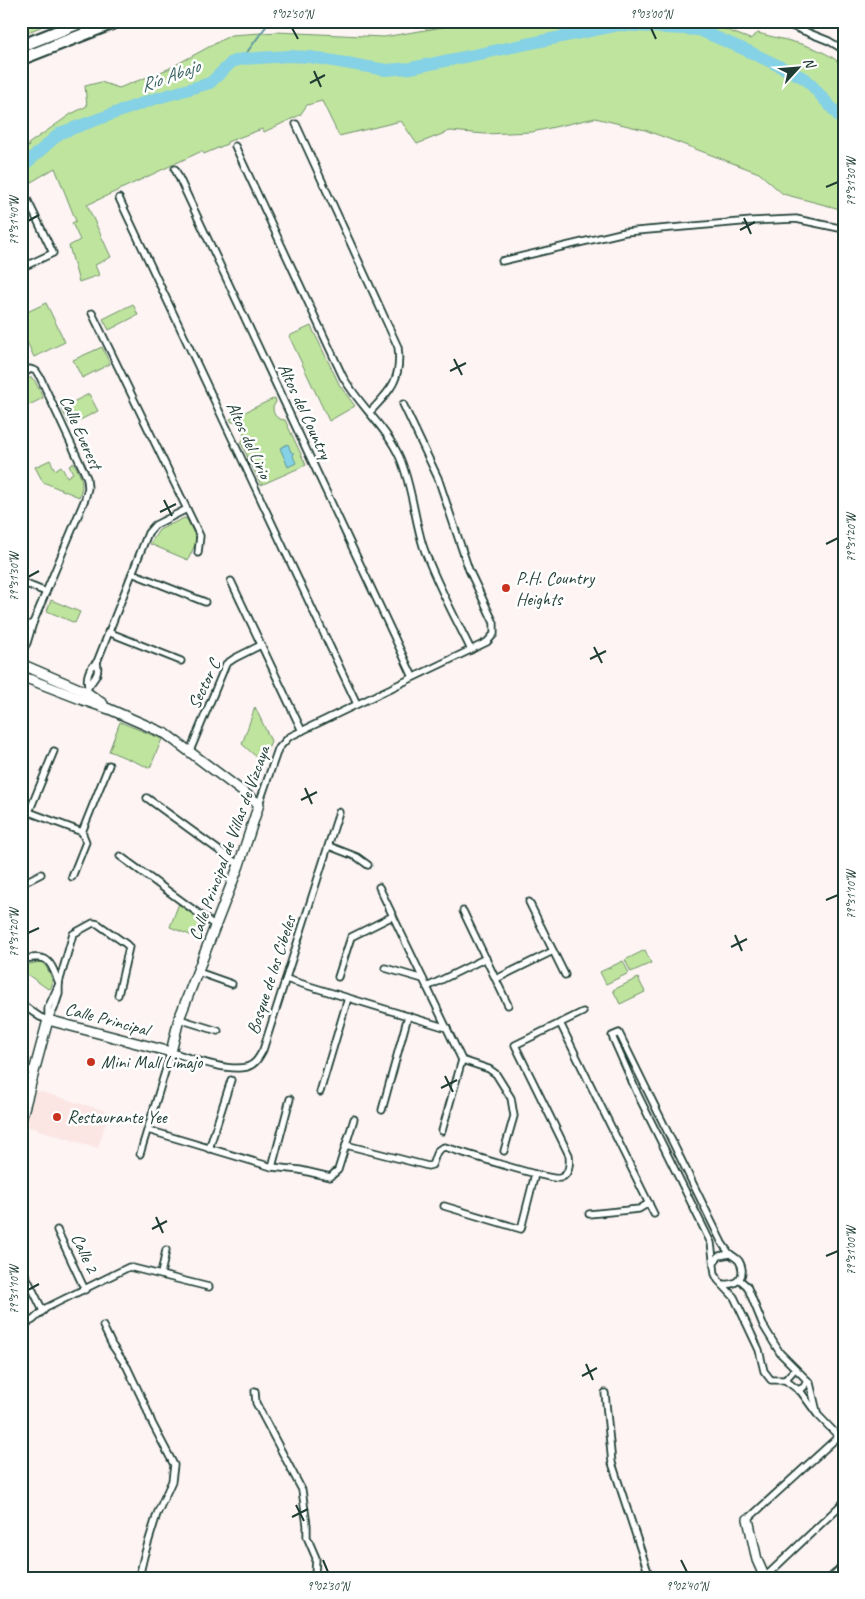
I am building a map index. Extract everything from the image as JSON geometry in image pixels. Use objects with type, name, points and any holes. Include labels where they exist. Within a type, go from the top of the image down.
[{"type":"highway","points":[[21,46],[84,21]]},
{"type":"highway","points":[[21,59],[118,21]]},
{"type":"street","points":[[779,21],[829,41],[844,50]]},
{"type":"street","points":[[296,124],[398,347],[400,363],[395,382],[387,395],[370,412]]},
{"type":"street","points":[[235,146],[343,377],[353,393],[387,433],[400,458],[410,485],[424,547],[471,650]]},
{"type":"street","name":"Altos del Country","points":[[175,169],[413,677]]},
{"type":"street","name":"Altos del Lirio","points":[[119,198],[357,704]]},
{"type":"street","points":[[21,268],[53,253],[23,200]]},
{"type":"street","points":[[502,261],[625,232],[752,221],[796,220],[844,229]]},
{"type":"street","points":[[92,313],[200,536],[198,553]]},
{"type":"street","name":"Calle Everest","points":[[21,376],[30,369],[36,371],[40,377],[87,478],[88,488],[86,499],[33,622],[27,643],[21,653]]},
{"type":"street","name":"Calle Principal de Villas de Vizcaya","points":[[140,1154],[179,1019],[217,926],[278,749],[289,737],[487,642],[494,634],[494,623],[469,570],[438,478],[403,404]]},
{"type":"street","points":[[86,692],[89,672],[97,662],[148,533],[155,525],[187,509]]},
{"type":"street","points":[[132,573],[205,602]]},
{"type":"street","points":[[231,581],[302,731]]},
{"type":"street","points":[[21,582],[46,592]]},
{"type":"street","name":"Calle Everest","points":[[21,631],[33,622]]},
{"type":"street","points":[[108,632],[180,661]]},
{"type":"street","name":"Sector C","points":[[190,751],[226,664],[262,646]]},
{"type":"street","points":[[21,664],[86,692],[110,708],[166,734],[258,804]]},
{"type":"street","points":[[21,676],[86,692]]},
{"type":"street","points":[[29,812],[54,751]]},
{"type":"street","points":[[72,876],[86,842],[82,832],[109,765]]},
{"type":"street","points":[[148,798],[239,865]]},
{"type":"street","points":[[22,810],[82,832]]},
{"type":"street","name":"Bosque de los Cibeles","points":[[171,1052],[222,1066],[248,1066],[257,1061],[263,1050],[339,812]]},
{"type":"street","points":[[329,846],[357,857],[368,865]]},
{"type":"street","points":[[120,856],[217,926]]},
{"type":"street","points":[[21,884],[41,874]]},
{"type":"street","points":[[379,887],[462,1060],[442,1130]]},
{"type":"street","points":[[529,902],[565,975]]},
{"type":"street","points":[[463,911],[508,1005]]},
{"type":"street","points":[[338,977],[351,937],[393,916]]},
{"type":"street","points":[[21,1004],[48,1020],[48,1008],[60,983],[73,934],[93,923],[98,924],[129,947],[118,995]]},
{"type":"street","points":[[496,980],[553,951]]},
{"type":"street","points":[[25,959],[37,957],[44,958],[50,962],[60,983]]},
{"type":"street","points":[[427,987],[486,958]]},
{"type":"street","points":[[385,968],[423,979]]},
{"type":"street","points":[[198,972],[232,984]]},
{"type":"street","points":[[286,979],[447,1028]]},
{"type":"street","points":[[320,1092],[348,998]]},
{"type":"street","points":[[435,1025],[437,1008]]},
{"type":"street","points":[[346,1145],[428,1166],[432,1164],[436,1151],[445,1147],[535,1174],[558,1179],[563,1177],[568,1171],[570,1164],[569,1155],[515,1045],[583,1012]]},
{"type":"street","points":[[382,1110],[408,1016]]},
{"type":"street","points":[[179,1019],[218,1031]]},
{"type":"street","name":"Calle Principal","points":[[21,1120],[48,1020],[171,1052]]},
{"type":"street","points":[[560,1023],[654,1214]]},
{"type":"street","points":[[723,1284],[733,1284],[740,1280],[742,1274],[739,1262],[722,1243],[646,1090],[620,1033],[612,1036],[638,1095],[711,1243],[715,1274],[718,1280],[734,1297],[759,1350],[764,1371],[771,1380],[785,1380],[798,1390],[844,1442]]},
{"type":"street","points":[[462,1060],[489,1069],[496,1074],[511,1098],[514,1116],[504,1151]]},
{"type":"street","points":[[21,1067],[33,1071]]},
{"type":"street","points":[[209,1149],[230,1080]]},
{"type":"street","points":[[638,1095],[646,1090]]},
{"type":"street","points":[[272,1167],[290,1099]]},
{"type":"street","points":[[148,1130],[272,1167],[300,1170],[330,1177],[338,1170],[354,1119]]},
{"type":"street","points":[[664,1147],[672,1142]]},
{"type":"street","points":[[444,1206],[521,1229],[535,1174]]},
{"type":"street","points":[[688,1199],[699,1195]]},
{"type":"street","points":[[589,1214],[640,1209],[649,1204]]},
{"type":"street","name":"Calle 2","points":[[57,1230],[85,1290]]},
{"type":"street","points":[[161,1274],[166,1250]]},
{"type":"street","points":[[714,1263],[719,1256],[730,1254]]},
{"type":"street","points":[[21,1266],[42,1311]]},
{"type":"street","points":[[21,1326],[33,1320],[42,1311],[129,1267],[208,1287]]},
{"type":"street","points":[[740,1280],[747,1286],[763,1325],[780,1353],[810,1382],[818,1414]]},
{"type":"street","points":[[103,1326],[112,1346],[127,1366],[146,1405],[152,1423],[174,1465],[172,1481],[157,1514],[144,1556],[140,1573],[141,1578]]},
{"type":"street","points":[[785,1380],[795,1369]]},
{"type":"street","points":[[798,1390],[804,1387],[807,1380]]},
{"type":"street","points":[[255,1391],[256,1403],[302,1490],[308,1525],[307,1537],[316,1558],[313,1578]]},
{"type":"street","points":[[605,1393],[612,1463],[650,1578]]},
{"type":"street","points":[[839,1436],[748,1519],[757,1560],[765,1577],[844,1502]]},
{"type":"street","points":[[830,1578],[844,1565]]},
{"type":"shaded area","points":[[35,1090],[109,1112],[98,1148],[26,1126]]},
{"type":"green space","points":[[21,21],[55,21],[21,35]]},
{"type":"green space","points":[[478,21],[674,21],[719,27],[750,39],[758,33],[804,45],[826,54],[844,67],[844,210],[783,194],[759,173],[645,130],[595,118],[532,132],[485,134],[450,131],[417,144],[401,121],[339,136],[322,101],[307,105],[300,115],[264,132],[262,129],[227,142],[227,144],[204,154],[202,151],[87,205],[111,257],[95,265],[99,275],[79,282],[69,246],[80,240],[72,223],[76,221],[55,168],[21,188],[21,154],[29,146],[28,144],[71,114],[87,106],[85,86],[101,82],[119,88],[168,69],[231,35],[277,32],[384,37]]},
{"type":"green space","points":[[46,303],[65,342],[34,357],[21,329],[21,315]]},
{"type":"green space","points":[[133,304],[138,315],[109,330],[103,319]]},
{"type":"green space","points":[[311,326],[340,386],[355,406],[329,421],[289,336]]},
{"type":"green space","points":[[102,347],[110,364],[82,378],[73,360]]},
{"type":"green space","points":[[26,378],[32,378],[35,381],[43,398],[21,409],[21,382]]},
{"type":"green space","points":[[89,394],[98,411],[70,425],[61,408]]},
{"type":"green space","points":[[275,398],[276,402],[273,410],[275,415],[285,420],[306,465],[261,485],[241,443],[244,436],[243,429],[239,424],[232,422],[230,419]]},
{"type":"green space","points":[[50,460],[55,470],[61,466],[67,477],[73,473],[69,466],[74,463],[81,480],[82,487],[79,497],[43,482],[35,467]]},
{"type":"green space","points":[[184,518],[187,519],[197,540],[188,560],[150,544],[159,530]]},
{"type":"green space","points":[[51,600],[80,612],[75,623],[47,611]]},
{"type":"green space","points":[[255,707],[271,741],[262,762],[242,744]]},
{"type":"green space","points":[[120,722],[162,739],[150,768],[109,751]]},
{"type":"green space","points":[[179,903],[206,925],[200,939],[170,927]]},
{"type":"green space","points":[[645,950],[651,963],[631,972],[625,960]]},
{"type":"green space","points":[[623,961],[629,973],[606,984],[600,972]]},
{"type":"green space","points":[[42,962],[50,975],[51,988],[48,989],[21,970],[21,966]]},
{"type":"green space","points":[[638,978],[645,992],[620,1004],[613,990]]},
{"type":"water","points":[[288,444],[291,452],[294,453],[293,456],[296,463],[288,467],[280,448]]},
{"type":"waterway","points":[[242,59],[270,21]]},
{"type":"waterway","name":"Río Abajo","points":[[21,168],[60,133],[151,100],[210,83],[232,62],[242,59],[289,56],[310,57],[386,70],[411,68],[619,25],[699,30],[748,51],[806,79],[844,124]]},
{"type":"place","name":"P.H. Country Heights","points":[[506,588]]},
{"type":"place","name":"Mini Mall Limajo","points":[[91,1062]]},
{"type":"place","name":"Restaurante Yee","points":[[57,1117]]}]
